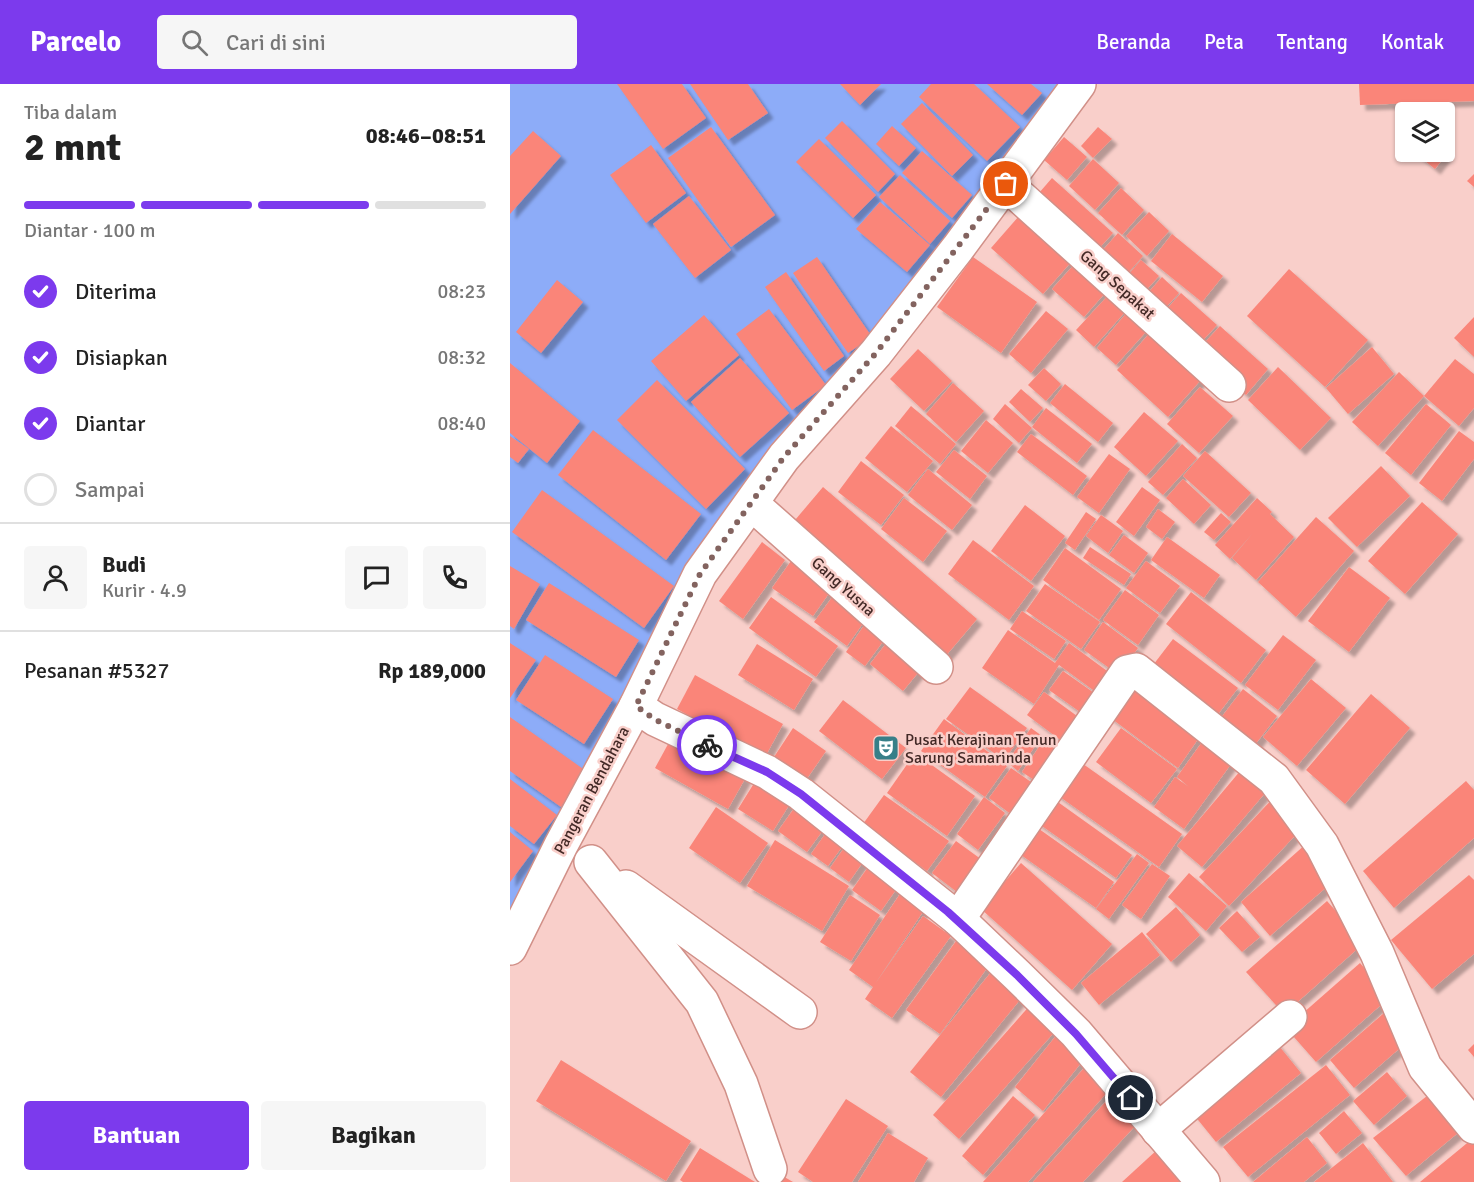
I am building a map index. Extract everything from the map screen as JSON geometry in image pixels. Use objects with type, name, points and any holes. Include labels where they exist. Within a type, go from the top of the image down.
[{"type":"street","name":"Pangeran Bendahara","points":[[510,948],[561,845],[636,706],[700,574],[784,457],[876,353],[1006,184],[1079,84]]},
{"type":"street","name":"Gang Sepakat","points":[[1006,184],[1229,385]]},
{"type":"street","name":"Gang Yusna","points":[[752,504],[936,667]]},
{"type":"street","points":[[958,919],[1127,672],[1136,670],[1274,779],[1322,845],[1377,952],[1425,1067],[1474,1127]]},
{"type":"street","points":[[636,706],[654,719],[767,772],[801,794],[958,919],[1076,1034],[1203,1182]]},
{"type":"street","points":[[561,845],[591,862],[800,1012]]},
{"type":"street","points":[[591,862],[702,1002],[741,1084],[770,1169]]},
{"type":"street","points":[[1158,1130],[1290,1017]]},
{"type":"water","points":[[510,84],[1070,84],[681,582],[510,925]]},
{"type":"building","points":[[617,84],[682,84],[706,118],[663,149]]},
{"type":"building","points":[[690,84],[748,84],[768,113],[728,140]]},
{"type":"building","points":[[840,84],[881,84],[860,105]]},
{"type":"building","points":[[931,84],[974,84],[1020,127],[987,161],[919,97]]},
{"type":"building","points":[[987,84],[1031,84],[1042,93],[1022,115]]},
{"type":"building","points":[[1359,84],[1474,84],[1474,101],[1360,105]]},
{"type":"building","points":[[922,103],[973,155],[952,176],[901,124]]},
{"type":"building","points":[[842,121],[895,174],[878,192],[825,138]]},
{"type":"building","points":[[892,126],[916,148],[899,166],[876,144]]},
{"type":"building","points":[[711,127],[775,215],[731,247],[668,158]]},
{"type":"building","points":[[1098,127],[1112,139],[1093,158],[1081,146]]},
{"type":"building","points":[[533,131],[561,156],[510,214],[510,156]]},
{"type":"building","points":[[1064,137],[1087,157],[1067,180],[1044,160]]},
{"type":"building","points":[[819,139],[876,195],[853,218],[796,162]]},
{"type":"building","points":[[651,145],[686,193],[646,223],[610,175]]},
{"type":"building","points":[[922,151],[972,195],[952,218],[902,173]]},
{"type":"building","points":[[1093,159],[1119,183],[1095,210],[1069,186]]},
{"type":"building","points":[[1426,162],[1440,162],[1435,169]]},
{"type":"building","points":[[1474,174],[1474,187],[1467,181]]},
{"type":"building","points":[[900,175],[950,221],[930,244],[879,197]]},
{"type":"building","points":[[1052,178],[1113,233],[1093,255],[1032,201]]},
{"type":"building","points":[[1121,188],[1144,210],[1122,235],[1098,213]]},
{"type":"building","points":[[689,196],[731,250],[695,278],[653,224]]},
{"type":"building","points":[[880,202],[930,245],[907,272],[856,229]]},
{"type":"building","points":[[1026,208],[1078,254],[1043,294],[991,248]]},
{"type":"building","points":[[1149,212],[1169,231],[1147,256],[1126,236]]},
{"type":"building","points":[[1118,233],[1143,256],[1120,282],[1095,259]]},
{"type":"building","points":[[1172,234],[1223,276],[1202,302],[1151,261]]},
{"type":"building","points":[[817,257],[872,337],[848,353],[793,273]]},
{"type":"building","points":[[973,257],[1037,302],[1001,353],[937,307]]},
{"type":"building","points":[[1081,257],[1112,285],[1084,317],[1052,289]]},
{"type":"building","points":[[1141,260],[1159,276],[1139,298],[1122,282]]},
{"type":"building","points":[[1289,269],[1368,340],[1325,387],[1247,316]]},
{"type":"building","points":[[786,272],[844,356],[824,371],[765,287]]},
{"type":"building","points":[[1162,277],[1179,293],[1157,317],[1140,302]]},
{"type":"building","points":[[557,280],[583,302],[541,353],[516,332]]},
{"type":"building","points":[[1115,288],[1132,304],[1094,347],[1076,330]]},
{"type":"building","points":[[1181,293],[1217,325],[1194,350],[1159,318]]},
{"type":"building","points":[[1134,304],[1154,323],[1116,365],[1097,348]]},
{"type":"building","points":[[769,309],[826,385],[792,410],[736,334]]},
{"type":"building","points":[[1046,311],[1068,329],[1031,373],[1009,354]]},
{"type":"building","points":[[704,315],[739,355],[686,401],[651,361]]},
{"type":"building","points":[[1474,317],[1474,357],[1454,338]]},
{"type":"building","points":[[1156,326],[1207,373],[1168,417],[1117,370]]},
{"type":"building","points":[[1220,326],[1268,369],[1246,395],[1197,351]]},
{"type":"building","points":[[1372,347],[1394,374],[1348,414],[1326,388]]},
{"type":"building","points":[[918,349],[952,381],[924,411],[890,379]]},
{"type":"building","points":[[740,358],[789,413],[740,457],[691,402]]},
{"type":"building","points":[[1455,359],[1474,374],[1474,408],[1459,426],[1424,396]]},
{"type":"building","points":[[510,363],[580,421],[547,463],[510,433]]},
{"type":"building","points":[[1278,367],[1331,418],[1300,450],[1248,400]]},
{"type":"building","points":[[1044,368],[1061,384],[1046,401],[1028,385]]},
{"type":"building","points":[[1399,372],[1424,396],[1378,446],[1352,422]]},
{"type":"building","points":[[657,380],[745,469],[706,509],[617,420]]},
{"type":"building","points":[[953,383],[984,411],[956,442],[926,414]]},
{"type":"building","points":[[1065,384],[1113,423],[1098,442],[1050,403]]},
{"type":"building","points":[[1200,387],[1233,416],[1199,453],[1167,424]]},
{"type":"building","points":[[1021,389],[1043,408],[1030,422],[1009,402]]},
{"type":"building","points":[[1005,404],[1032,428],[1019,443],[993,419]]},
{"type":"building","points":[[1426,404],[1451,425],[1411,475],[1385,453]]},
{"type":"building","points":[[911,406],[956,444],[940,464],[895,426]]},
{"type":"building","points":[[1046,408],[1092,444],[1077,463],[1032,427]]},
{"type":"building","points":[[1144,412],[1178,441],[1146,476],[1114,447]]},
{"type":"building","points":[[986,420],[1013,443],[988,473],[961,451]]},
{"type":"building","points":[[891,426],[933,461],[907,492],[865,458]]},
{"type":"building","points":[[593,430],[701,514],[666,560],[558,475]]},
{"type":"building","points":[[1459,431],[1474,442],[1474,459],[1442,501],[1419,483]]},
{"type":"building","points":[[1031,434],[1087,476],[1073,495],[1017,452]]},
{"type":"building","points":[[510,436],[529,449],[518,463],[510,457]]},
{"type":"building","points":[[1182,444],[1197,458],[1163,495],[1148,482]]},
{"type":"building","points":[[954,450],[987,476],[970,499],[936,472]]},
{"type":"building","points":[[1205,451],[1251,493],[1229,517],[1183,476]]},
{"type":"building","points":[[1109,454],[1130,469],[1099,513],[1077,497]]},
{"type":"building","points":[[861,461],[904,495],[881,525],[838,492]]},
{"type":"building","points":[[1381,466],[1410,496],[1357,547],[1328,518]]},
{"type":"building","points":[[928,469],[972,505],[952,530],[908,495]]},
{"type":"building","points":[[1183,479],[1211,505],[1194,524],[1166,498]]},
{"type":"building","points":[[823,487],[977,619],[944,658],[790,526]]},
{"type":"building","points":[[1142,487],[1160,500],[1134,536],[1116,522]]},
{"type":"building","points":[[542,490],[674,586],[644,628],[512,532]]},
{"type":"building","points":[[904,498],[947,531],[923,562],[881,529]]},
{"type":"building","points":[[1257,498],[1294,537],[1256,580],[1232,558],[1253,533],[1230,559],[1215,545]]},
{"type":"building","points":[[1422,502],[1458,534],[1405,594],[1368,561]]},
{"type":"building","points":[[1025,505],[1065,536],[1031,581],[991,551]]},
{"type":"building","points":[[1158,509],[1175,522],[1162,539],[1146,527]]},
{"type":"building","points":[[1086,512],[1096,519],[1075,550],[1065,543]]},
{"type":"building","points":[[1221,513],[1231,522],[1214,540],[1204,532]]},
{"type":"building","points":[[1101,515],[1123,531],[1108,553],[1086,536]]},
{"type":"building","points":[[1316,517],[1354,551],[1296,617],[1258,582]]},
{"type":"building","points":[[1124,535],[1148,553],[1134,573],[1109,555]]},
{"type":"building","points":[[1167,537],[1220,575],[1204,598],[1151,560]]},
{"type":"building","points":[[973,540],[1034,586],[1009,620],[948,574]]},
{"type":"building","points":[[762,542],[785,560],[743,619],[719,601]]},
{"type":"building","points":[[1090,547],[1131,574],[1124,585],[1083,558]]},
{"type":"building","points":[[1065,548],[1121,589],[1099,620],[1043,580]]},
{"type":"building","points":[[791,561],[832,589],[813,616],[772,588]]},
{"type":"building","points":[[1146,561],[1180,586],[1160,613],[1126,588]]},
{"type":"building","points":[[510,566],[540,584],[514,629],[510,626]]},
{"type":"building","points":[[1349,567],[1390,598],[1349,652],[1308,621]]},
{"type":"building","points":[[549,583],[639,640],[616,677],[526,620]]},
{"type":"building","points":[[1045,584],[1100,622],[1081,649],[1026,611]]},
{"type":"building","points":[[1125,590],[1159,615],[1138,645],[1103,620]]},
{"type":"building","points":[[1191,592],[1266,650],[1241,683],[1166,624]]},
{"type":"building","points":[[833,596],[866,619],[847,646],[814,622]]},
{"type":"building","points":[[771,597],[838,646],[816,677],[749,628]]},
{"type":"building","points":[[1022,611],[1066,641],[1054,659],[1010,629]]},
{"type":"building","points":[[867,621],[887,636],[865,666],[846,652]]},
{"type":"building","points":[[1103,622],[1138,648],[1119,675],[1084,650]]},
{"type":"building","points":[[1008,630],[1055,663],[1069,643],[1118,679],[1104,698],[1059,665],[1034,704],[982,668]]},
{"type":"building","points":[[1283,635],[1316,660],[1278,710],[1245,685]]},
{"type":"building","points":[[1173,639],[1238,688],[1212,722],[1147,673]]},
{"type":"building","points":[[888,641],[922,668],[903,691],[870,664]]},
{"type":"building","points":[[510,643],[536,660],[510,698]]},
{"type":"building","points":[[757,644],[813,679],[794,710],[738,675]]},
{"type":"building","points":[[545,655],[613,699],[584,744],[516,700]]},
{"type":"building","points":[[1063,671],[1104,700],[1090,719],[1049,690]]},
{"type":"building","points":[[695,675],[783,724],[765,757],[677,709]]},
{"type":"building","points":[[1136,678],[1205,729],[1178,768],[1108,716]]},
{"type":"building","points":[[1311,679],[1346,708],[1297,766],[1263,737]]},
{"type":"building","points":[[970,687],[1027,728],[1004,760],[946,719]]},
{"type":"building","points":[[1243,689],[1277,716],[1251,750],[1217,723]]},
{"type":"building","points":[[1044,692],[1088,724],[1071,748],[1027,715]]},
{"type":"building","points":[[1371,694],[1410,728],[1345,804],[1306,770]]},
{"type":"building","points":[[843,700],[906,748],[882,779],[819,731]]},
{"type":"building","points":[[510,717],[586,771],[561,807],[510,771]]},
{"type":"building","points":[[944,719],[1007,766],[985,797],[921,751]]},
{"type":"building","points":[[793,728],[826,751],[806,780],[774,757]]},
{"type":"building","points":[[1031,728],[1042,736],[1018,771],[1007,762]]},
{"type":"building","points":[[1121,728],[1177,769],[1151,803],[1096,762]]},
{"type":"building","points":[[1210,731],[1239,753],[1184,829],[1154,807],[1175,777],[1189,787],[1177,777]]},
{"type":"building","points":[[673,735],[746,777],[728,809],[655,768]]},
{"type":"building","points":[[1043,741],[1064,755],[1043,786],[1022,772]]},
{"type":"building","points":[[915,753],[975,796],[947,836],[887,793]]},
{"type":"building","points":[[1076,759],[1182,834],[1159,867],[1053,792]]},
{"type":"building","points":[[1246,764],[1271,786],[1202,867],[1177,846]]},
{"type":"building","points":[[1011,768],[1041,789],[1019,820],[989,798]]},
{"type":"building","points":[[510,779],[557,815],[534,844],[510,826]]},
{"type":"building","points":[[756,780],[791,802],[773,831],[738,809]]},
{"type":"building","points":[[1466,781],[1474,790],[1474,838],[1394,908],[1363,871]]},
{"type":"building","points":[[884,795],[949,841],[927,871],[863,824]]},
{"type":"building","points":[[1048,795],[1132,855],[1116,878],[1032,819]]},
{"type":"building","points":[[1275,796],[1305,825],[1229,906],[1199,877]]},
{"type":"building","points":[[984,797],[1005,813],[978,850],[957,834]]},
{"type":"building","points":[[800,800],[829,822],[807,852],[778,831]]},
{"type":"building","points":[[716,807],[768,843],[740,883],[689,848]]},
{"type":"building","points":[[833,823],[850,836],[828,866],[811,854]]},
{"type":"building","points":[[1032,824],[1114,882],[1096,908],[1014,850]]},
{"type":"building","points":[[510,832],[533,851],[510,882]]},
{"type":"building","points":[[851,838],[870,852],[849,882],[830,868]]},
{"type":"building","points":[[775,840],[849,886],[822,931],[747,886]]},
{"type":"building","points":[[956,841],[989,865],[965,898],[932,873]]},
{"type":"building","points":[[1307,843],[1337,878],[1270,936],[1241,902]]},
{"type":"building","points":[[1137,854],[1149,863],[1109,919],[1096,909]]},
{"type":"building","points":[[873,860],[902,881],[881,911],[852,890]]},
{"type":"building","points":[[1021,863],[1112,944],[1072,990],[981,909]]},
{"type":"building","points":[[1152,864],[1170,876],[1141,919],[1122,905]]},
{"type":"building","points":[[1189,873],[1227,906],[1206,931],[1168,897]]},
{"type":"building","points":[[1469,875],[1474,880],[1474,954],[1432,989],[1391,940]]},
{"type":"building","points":[[906,885],[930,901],[875,984],[923,916],[951,936],[892,1018],[865,999],[873,987],[849,970]]},
{"type":"building","points":[[850,895],[880,915],[851,961],[820,942]]},
{"type":"building","points":[[1327,901],[1364,943],[1284,1014],[1246,972]]},
{"type":"building","points":[[1176,907],[1200,935],[1171,962],[1146,934]]},
{"type":"building","points":[[1237,911],[1260,937],[1242,952],[1219,928]]},
{"type":"building","points":[[1142,932],[1160,955],[1099,1005],[1081,983]]},
{"type":"building","points":[[959,937],[992,961],[940,1034],[906,1010]]},
{"type":"building","points":[[1360,963],[1390,997],[1316,1062],[1286,1028]]},
{"type":"building","points":[[992,971],[1023,996],[941,1097],[910,1072]]},
{"type":"building","points":[[1032,1003],[1059,1027],[959,1139],[933,1115]]},
{"type":"building","points":[[1384,1013],[1408,1041],[1354,1088],[1330,1060]]},
{"type":"building","points":[[1059,1032],[1088,1054],[1043,1111],[1015,1087]]},
{"type":"building","points":[[1275,1041],[1301,1073],[1216,1142],[1190,1110]]},
{"type":"building","points":[[1474,1044],[1474,1057],[1468,1050]]},
{"type":"building","points":[[561,1060],[691,1141],[666,1181],[536,1101]]},
{"type":"building","points":[[1326,1065],[1350,1095],[1248,1177],[1223,1147]]},
{"type":"building","points":[[1085,1067],[1110,1089],[1028,1182],[983,1182]]},
{"type":"building","points":[[1387,1072],[1407,1096],[1374,1125],[1353,1101]]},
{"type":"building","points":[[1436,1089],[1465,1127],[1406,1176],[1373,1138]]},
{"type":"building","points":[[1013,1096],[1035,1115],[983,1175],[962,1156]]},
{"type":"building","points":[[846,1099],[888,1126],[852,1182],[813,1182],[798,1172]]},
{"type":"building","points":[[1108,1099],[1136,1125],[1083,1182],[1033,1182]]},
{"type":"building","points":[[1344,1111],[1362,1133],[1336,1154],[1319,1133]]},
{"type":"building","points":[[888,1133],[928,1158],[914,1182],[858,1182]]},
{"type":"building","points":[[1307,1137],[1327,1163],[1304,1182],[1253,1182]]},
{"type":"building","points":[[1472,1139],[1474,1141],[1474,1182],[1420,1182]]},
{"type":"building","points":[[1363,1143],[1393,1182],[1314,1182]]},
{"type":"building","points":[[700,1148],[755,1182],[683,1182],[680,1180]]},
{"type":"building","points":[[1158,1149],[1188,1182],[1122,1182]]},
{"type":"building","points":[[781,1175],[793,1182],[778,1182]]},
{"type":"way so far","points":[[707,745],[654,719],[636,706],[700,574],[784,457],[876,353],[1006,184]]},
{"type":"place","name":"Pusat Kerajinan Tenun Sarung Samarinda","points":[[886,748]]},
{"type":"route","points":[[707,745],[767,772],[801,794],[958,919],[1076,1034],[1131,1098]]}]
